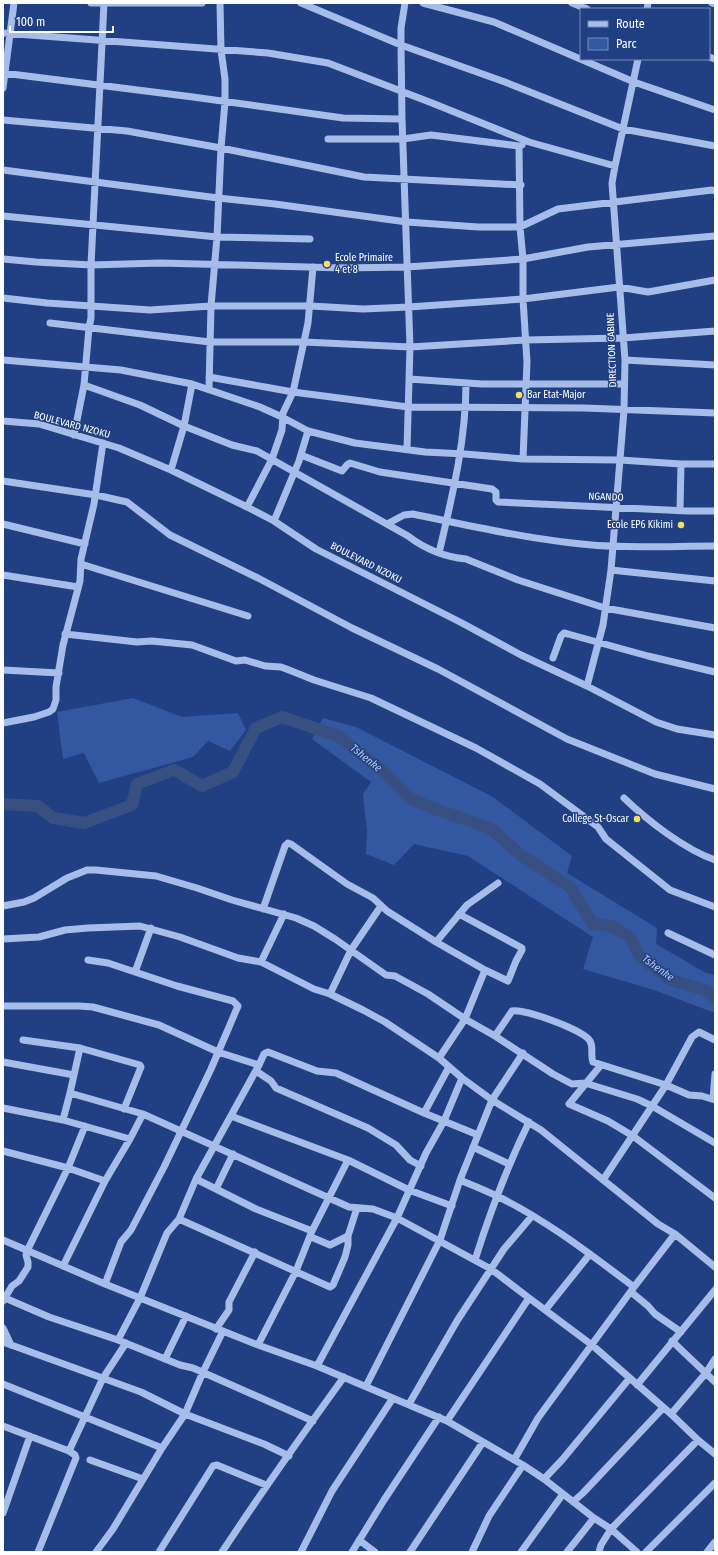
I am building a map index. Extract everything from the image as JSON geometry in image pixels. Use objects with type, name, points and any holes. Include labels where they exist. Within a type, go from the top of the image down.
[{"type":"street","points":[[3,88],[7,33],[14,3]]},
{"type":"street","points":[[91,3],[202,3]]},
{"type":"street","points":[[74,435],[84,385],[91,318],[91,265],[104,3]]},
{"type":"street","points":[[209,389],[211,306],[217,237],[218,198],[225,102],[225,79],[221,50],[220,3]]},
{"type":"street","points":[[301,3],[401,45],[505,82],[623,129],[715,146]]},
{"type":"street","points":[[405,3],[401,45],[402,120],[407,222],[410,347],[407,449]]},
{"type":"street","points":[[422,3],[494,22],[580,59]]},
{"type":"street","points":[[572,3],[584,8]]},
{"type":"street","points":[[7,33],[268,53],[328,63],[529,142],[615,166]]},
{"type":"street","points":[[583,60],[634,82],[715,110]]},
{"type":"street","name":"DIRECTION CABINE","points":[[587,686],[603,625],[611,570],[624,410],[625,360],[612,183],[638,60]]},
{"type":"street","points":[[4,73],[343,118],[402,120]]},
{"type":"street","points":[[3,120],[127,131],[221,148],[359,177],[521,185]]},
{"type":"street","points":[[328,139],[403,139],[431,135],[519,146],[529,142]]},
{"type":"street","points":[[519,146],[521,185],[520,227],[523,259],[523,299],[527,384],[523,459]]},
{"type":"street","points":[[3,170],[407,222],[472,227],[520,227],[558,208],[712,190],[715,191]]},
{"type":"street","points":[[3,216],[217,237],[310,239]]},
{"type":"street","points":[[3,259],[91,265],[160,263],[313,267],[407,267],[523,259],[588,247],[715,236]]},
{"type":"street","points":[[247,507],[272,459],[282,430],[282,417],[284,410],[293,392],[311,306],[313,267]]},
{"type":"street","points":[[3,298],[150,310],[211,306],[311,306],[357,309],[523,299],[619,287],[648,292],[715,280]]},
{"type":"street","points":[[50,323],[210,342],[304,342],[410,347],[525,340],[623,338],[715,331]]},
{"type":"street","points":[[3,360],[126,371],[192,384],[260,407],[308,431],[355,443],[425,452],[523,459],[620,460],[681,464],[715,464]]},
{"type":"street","points":[[625,360],[715,366]]},
{"type":"street","points":[[210,377],[293,392],[408,407],[526,408],[715,413]]},
{"type":"street","points":[[409,379],[466,383],[624,384]]},
{"type":"street","points":[[439,553],[460,454],[466,407],[466,383]]},
{"type":"street","points":[[170,470],[184,426],[192,384]]},
{"type":"street","points":[[84,385],[140,405],[184,426],[232,445],[257,451],[387,524],[424,548],[466,559],[518,580],[605,608],[715,628]]},
{"type":"street","name":"BOULEVARD NZOKU","points":[[3,421],[39,424],[119,448],[170,470],[274,521],[316,549],[460,622],[521,655],[666,726],[715,735]]},
{"type":"street","points":[[274,521],[301,455],[308,431]]},
{"type":"street","points":[[3,723],[34,717],[50,712],[53,709],[56,700],[56,687],[65,634],[81,574],[81,564],[96,495],[103,443]]},
{"type":"street","points":[[301,455],[342,472],[347,465],[350,464],[380,472],[454,484]]},
{"type":"street","points":[[680,511],[681,464]]},
{"type":"street","points":[[3,481],[96,495],[128,502],[170,535],[258,578],[352,628],[438,668],[567,739],[655,774],[715,789]]},
{"type":"street","name":"NGANDO","points":[[454,484],[492,489],[496,492],[497,501],[680,511],[715,511]]},
{"type":"street","points":[[387,524],[404,515],[410,514],[501,532],[572,543],[612,546],[715,546]]},
{"type":"street","points":[[3,524],[85,544]]},
{"type":"street","points":[[81,564],[248,616]]},
{"type":"street","points":[[611,570],[715,581]]},
{"type":"street","points":[[3,575],[78,586]]},
{"type":"street","points":[[553,658],[561,636],[564,633],[648,656],[715,672]]},
{"type":"street","points":[[65,634],[137,642],[152,641],[192,645],[236,661],[245,660],[265,666],[281,667],[314,680],[371,698],[476,748],[540,784],[598,827],[606,839],[670,890],[715,907]]},
{"type":"street","points":[[3,670],[58,673]]},
{"type":"street","points":[[624,798],[642,815],[690,849],[715,860]]},
{"type":"street","points":[[263,909],[285,846],[288,844],[347,884],[373,898],[381,906],[436,942],[485,970],[508,981],[522,948],[459,914]]},
{"type":"street","points":[[3,906],[24,902],[34,898],[67,878],[87,870],[96,870],[156,876],[284,914],[314,926],[386,975],[395,976],[428,994],[465,1019],[523,1053],[553,1074],[572,1084],[585,1084],[622,1094],[652,1106],[715,1144]]},
{"type":"street","points":[[436,942],[459,914],[475,899],[498,883]]},
{"type":"street","points":[[330,994],[351,950],[381,906]]},
{"type":"street","points":[[261,962],[284,914]]},
{"type":"street","points":[[3,939],[39,937],[65,930],[88,928],[128,926],[151,928],[238,958],[261,962],[314,989],[330,994],[363,1010],[385,1022],[439,1058],[462,1078],[492,1100],[529,1122],[658,1224],[675,1234],[715,1267]]},
{"type":"street","points":[[135,972],[151,928]]},
{"type":"street","points":[[668,933],[715,955]]},
{"type":"street","points":[[88,960],[108,962],[177,986],[233,1001],[237,1004],[238,1009],[180,1132],[131,1230],[121,1242],[106,1284]]},
{"type":"street","points":[[439,1058],[465,1019],[485,970]]},
{"type":"street","points":[[3,1006],[93,1007],[159,1025],[218,1052],[258,1068],[276,1088],[368,1128],[399,1147],[410,1160],[421,1166]]},
{"type":"street","points":[[495,1036],[506,1017],[512,1011],[520,1011],[573,1028],[585,1036],[592,1045],[591,1059],[593,1062],[666,1085],[689,1095],[702,1096],[714,1100],[715,1074]]},
{"type":"street","points":[[603,1180],[666,1085],[692,1037],[699,1032],[715,1040]]},
{"type":"street","points":[[23,1040],[80,1048],[140,1064],[141,1067],[124,1109]]},
{"type":"street","points":[[63,1120],[80,1048]]},
{"type":"street","points":[[118,1340],[140,1298],[167,1234],[171,1227],[179,1219],[196,1179],[258,1068],[264,1054],[268,1052],[317,1071],[336,1074],[478,1135]]},
{"type":"street","points":[[366,1386],[440,1240],[460,1180],[492,1100],[523,1053]]},
{"type":"street","points":[[3,1062],[74,1076]]},
{"type":"street","points":[[601,1065],[569,1102],[570,1104],[608,1121],[633,1136],[663,1157],[715,1198]]},
{"type":"street","points":[[424,1113],[449,1067]]},
{"type":"street","points":[[317,1366],[396,1218],[430,1145],[444,1121],[462,1078]]},
{"type":"street","points":[[70,1093],[143,1114],[349,1207],[373,1209],[396,1218],[440,1240],[491,1269],[592,1345],[715,1454]]},
{"type":"street","points":[[3,1108],[63,1120],[130,1139]]},
{"type":"street","points":[[63,1266],[105,1181],[143,1114]]},
{"type":"street","points":[[231,1116],[348,1160],[409,1190],[452,1206]]},
{"type":"street","points":[[475,1260],[496,1196],[529,1122]]},
{"type":"street","points":[[85,1126],[68,1168],[27,1251],[26,1255],[28,1267],[19,1281],[12,1286],[4,1300],[193,1368],[313,1420]]},
{"type":"street","points":[[473,1147],[509,1164]]},
{"type":"street","points":[[3,1151],[68,1168],[105,1181]]},
{"type":"street","points":[[216,1189],[233,1154]]},
{"type":"street","points":[[258,1345],[296,1271],[311,1234],[348,1160]]},
{"type":"street","points":[[196,1179],[311,1234],[330,1245],[348,1236]]},
{"type":"street","points":[[460,1180],[496,1196],[532,1216],[590,1254],[632,1289],[655,1314],[681,1332]]},
{"type":"street","points":[[179,1219],[256,1252],[318,1282],[331,1286],[345,1257],[348,1245],[348,1236],[357,1208]]},
{"type":"street","points":[[409,1404],[457,1321],[510,1239],[532,1216]]},
{"type":"street","points":[[514,1460],[538,1418],[632,1289],[675,1234]]},
{"type":"street","points":[[3,1240],[140,1298],[258,1345],[317,1366],[439,1417],[523,1465],[544,1479],[594,1518],[611,1529],[637,1552]]},
{"type":"street","points":[[216,1328],[229,1310],[229,1302],[256,1252]]},
{"type":"street","points":[[546,1310],[590,1254]]},
{"type":"street","points":[[637,1385],[715,1290]]},
{"type":"street","points":[[447,1421],[529,1298]]},
{"type":"street","points":[[165,1359],[186,1316]]},
{"type":"street","points":[[3,1328],[11,1345]]},
{"type":"street","points":[[96,1552],[113,1529],[162,1448],[185,1414],[206,1365],[223,1331]]},
{"type":"street","points":[[672,1341],[715,1382]]},
{"type":"street","points":[[3,1342],[141,1392],[185,1414],[264,1444],[289,1456]]},
{"type":"street","points":[[69,1451],[103,1378],[126,1343]]},
{"type":"street","points":[[671,1414],[706,1373],[715,1359]]},
{"type":"street","points":[[193,1368],[206,1365]]},
{"type":"street","points":[[222,1552],[266,1485],[289,1456],[344,1377]]},
{"type":"street","points":[[544,1479],[562,1460],[629,1379]]},
{"type":"street","points":[[3,1384],[162,1448]]},
{"type":"street","points":[[301,1552],[336,1484],[393,1398]]},
{"type":"street","points":[[573,1502],[584,1493],[663,1408]]},
{"type":"street","points":[[352,1552],[439,1417]]},
{"type":"street","points":[[3,1426],[69,1451],[74,1454],[76,1458],[38,1552]]},
{"type":"street","points":[[4,1509],[30,1436]]},
{"type":"street","points":[[599,1552],[601,1545],[611,1529],[698,1440]]},
{"type":"street","points":[[410,1552],[483,1442]]},
{"type":"street","points":[[90,1460],[143,1479]]},
{"type":"street","points":[[159,1552],[213,1466],[217,1465],[266,1485]]},
{"type":"street","points":[[472,1552],[489,1516],[523,1465]]},
{"type":"street","points":[[646,1552],[715,1483]]},
{"type":"street","points":[[521,1552],[563,1494]]},
{"type":"street","points":[[567,1552],[594,1518]]},
{"type":"street","points":[[359,1540],[376,1552]]},
{"type":"street","points":[[707,1552],[715,1542]]},
{"type":"green space","points":[[133,698],[182,717],[238,713],[246,730],[230,751],[208,741],[193,757],[99,783],[84,753],[63,759],[57,712]]},
{"type":"green space","points":[[323,718],[356,727],[493,797],[572,856],[567,873],[657,928],[656,944],[706,973],[715,975],[715,1013],[654,990],[583,969],[593,937],[468,856],[414,844],[394,865],[366,854],[367,832],[363,794],[371,782],[312,739]]},
{"type":"waterway","name":"Tshenke","points":[[3,804],[38,806],[53,818],[84,823],[132,805],[137,784],[174,770],[202,786],[233,772],[256,728],[282,717],[338,736],[382,770],[410,798],[432,808],[490,828],[522,856],[570,887],[593,924],[612,926],[630,937],[641,958],[671,980],[705,990],[715,998]]},
{"type":"place","name":"Ecole Primaire 4 et 8","points":[[327,264]]},
{"type":"place","name":"Bar Etat-Major","points":[[519,395]]},
{"type":"place","name":"Ecole EP6 Kikimi","points":[[681,525]]},
{"type":"place","name":"College St-Oscar","points":[[637,819]]}]
